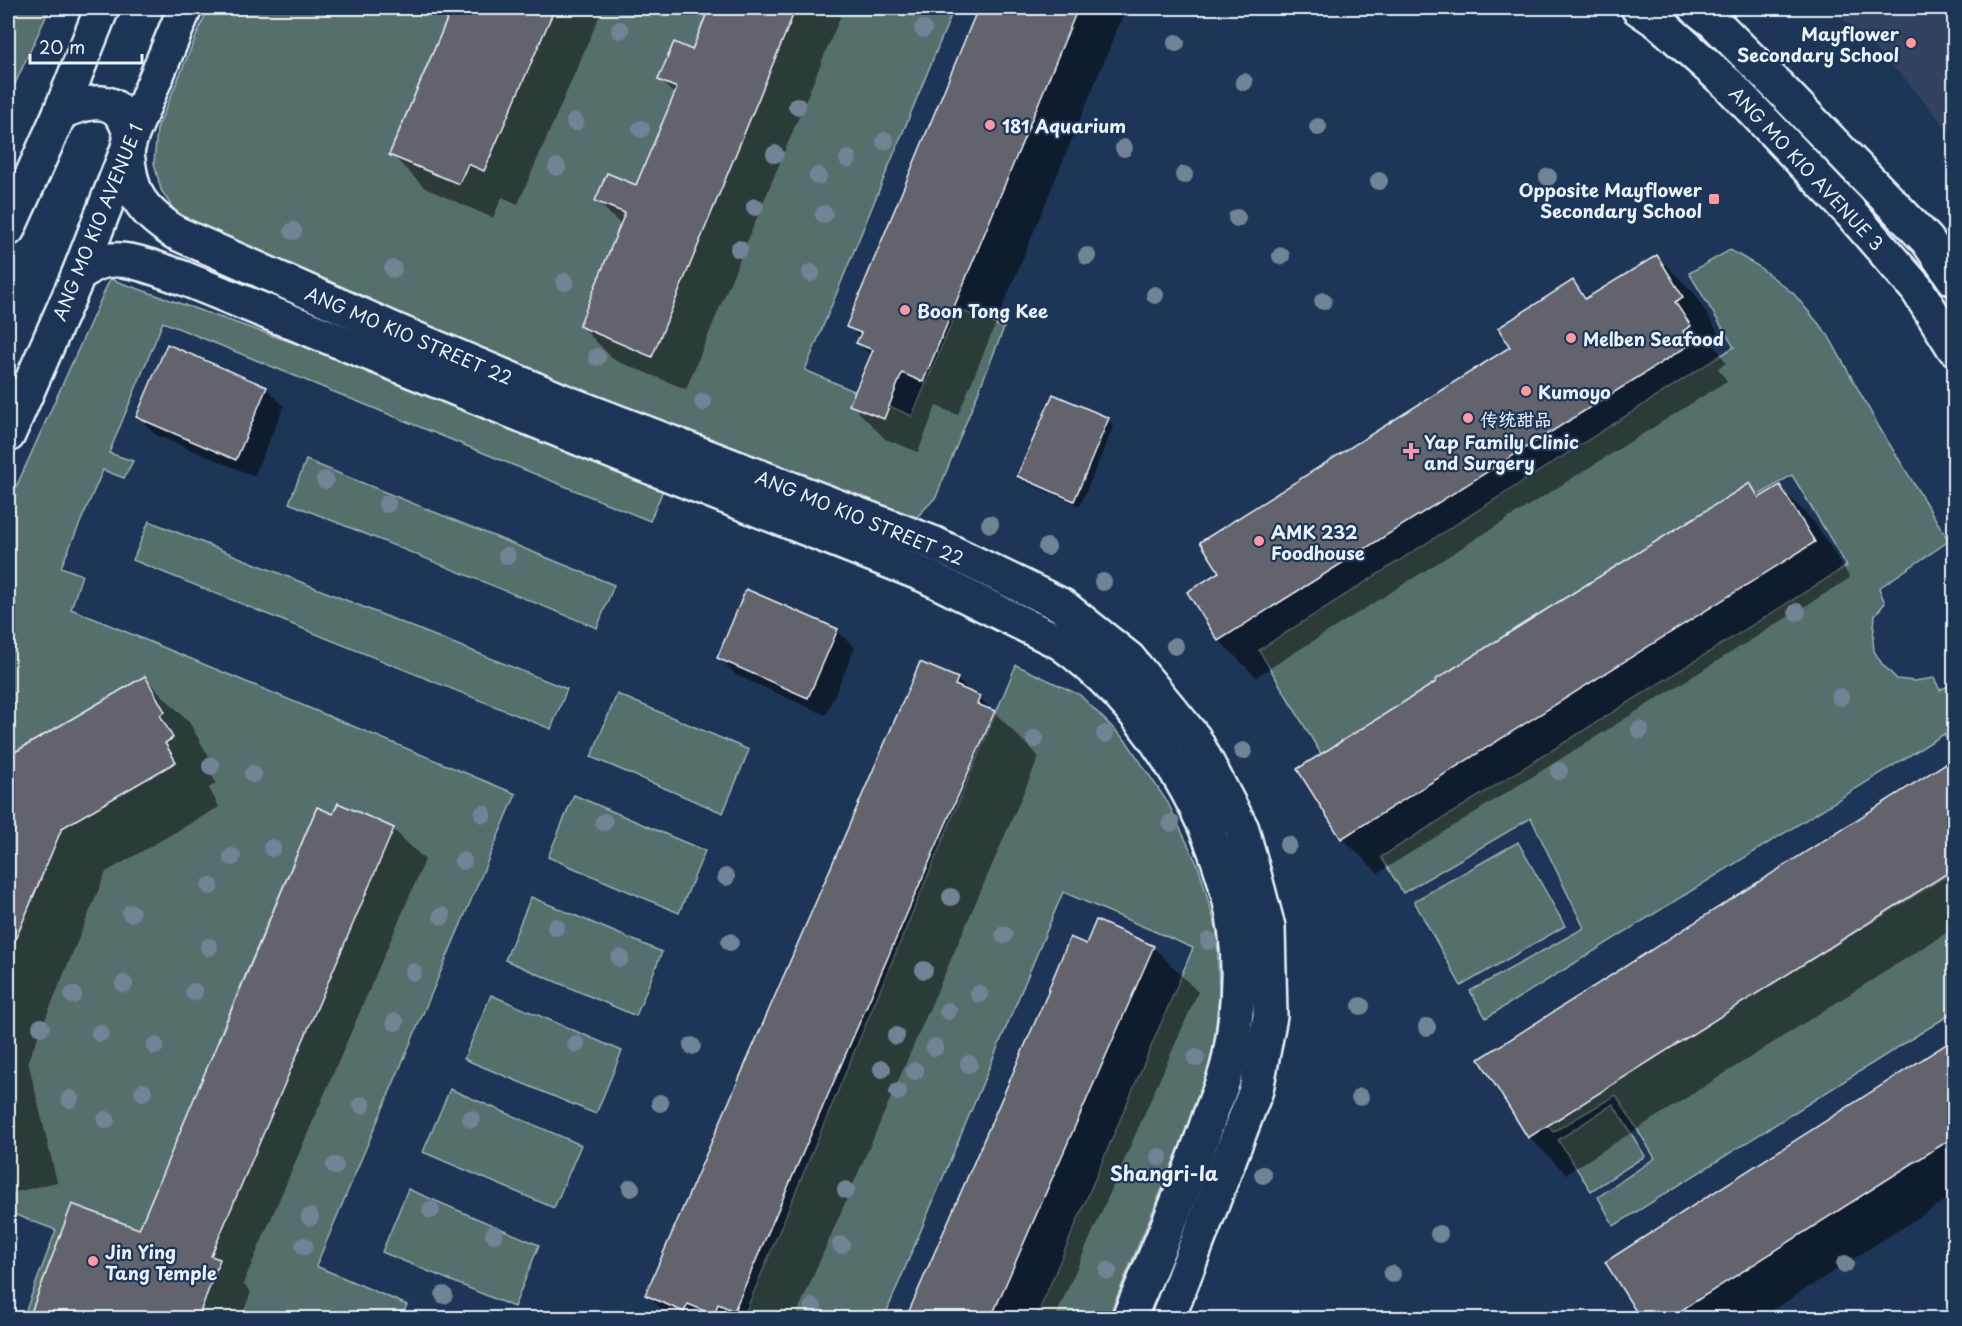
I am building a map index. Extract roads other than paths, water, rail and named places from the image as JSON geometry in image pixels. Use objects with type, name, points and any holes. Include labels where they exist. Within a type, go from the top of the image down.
[{"type":"street","points":[[8,229],[60,113],[102,8]]},
{"type":"street","name":"ANG MO KIO AVENUE 1","points":[[8,435],[78,276],[185,8]]},
{"type":"street","name":"ANG MO KIO AVENUE 3","points":[[1638,8],[1660,23],[1728,84],[1850,212],[1917,289],[1954,348]]},
{"type":"street","name":"ANG MO KIO AVENUE 3","points":[[1696,8],[1714,22],[1772,80],[1927,240],[1954,279]]},
{"type":"street","points":[[60,113],[78,104],[103,103],[114,108],[124,117],[129,144]]},
{"type":"street","name":"ANG MO KIO STREET 22","points":[[129,144],[129,172],[134,190],[142,205],[152,216],[174,232],[397,331],[565,402],[935,544],[1061,605],[1129,659],[1194,738],[1242,829],[1268,927],[1270,1016],[1256,1090],[1168,1318]]},
{"type":"street","name":"ANG MO KIO STREET 22","points":[[78,276],[92,265],[104,261],[120,260],[136,262],[183,279],[924,575],[1062,643],[1080,656],[1112,688],[1155,739],[1187,790],[1212,845],[1230,897],[1238,950],[1237,999],[1230,1057],[1203,1138],[1130,1318]]},
{"type":"place","name":"Mayflower Secondary School","points":[[1911,43]]},
{"type":"place","name":"181 Aquarium","points":[[990,125]]},
{"type":"place","name":"Opposite Mayflower Secondary School","points":[[1714,199]]},
{"type":"place","name":"Boon Tong Kee","points":[[905,310]]},
{"type":"place","name":"Melben Seafood","points":[[1571,338]]},
{"type":"place","name":"Kumoyo","points":[[1526,391]]},
{"type":"place","name":"传统甜品","points":[[1468,418]]},
{"type":"place","name":"Yap Family Clinic and Surgery","points":[[1411,451]]},
{"type":"place","name":"AMK 232 Foodhouse","points":[[1259,541]]},
{"type":"place","name":"Jin Ying Tang Temple","points":[[93,1261]]},
{"type":"district","name":"Shangri-la","points":[[1164,1173]]}]
